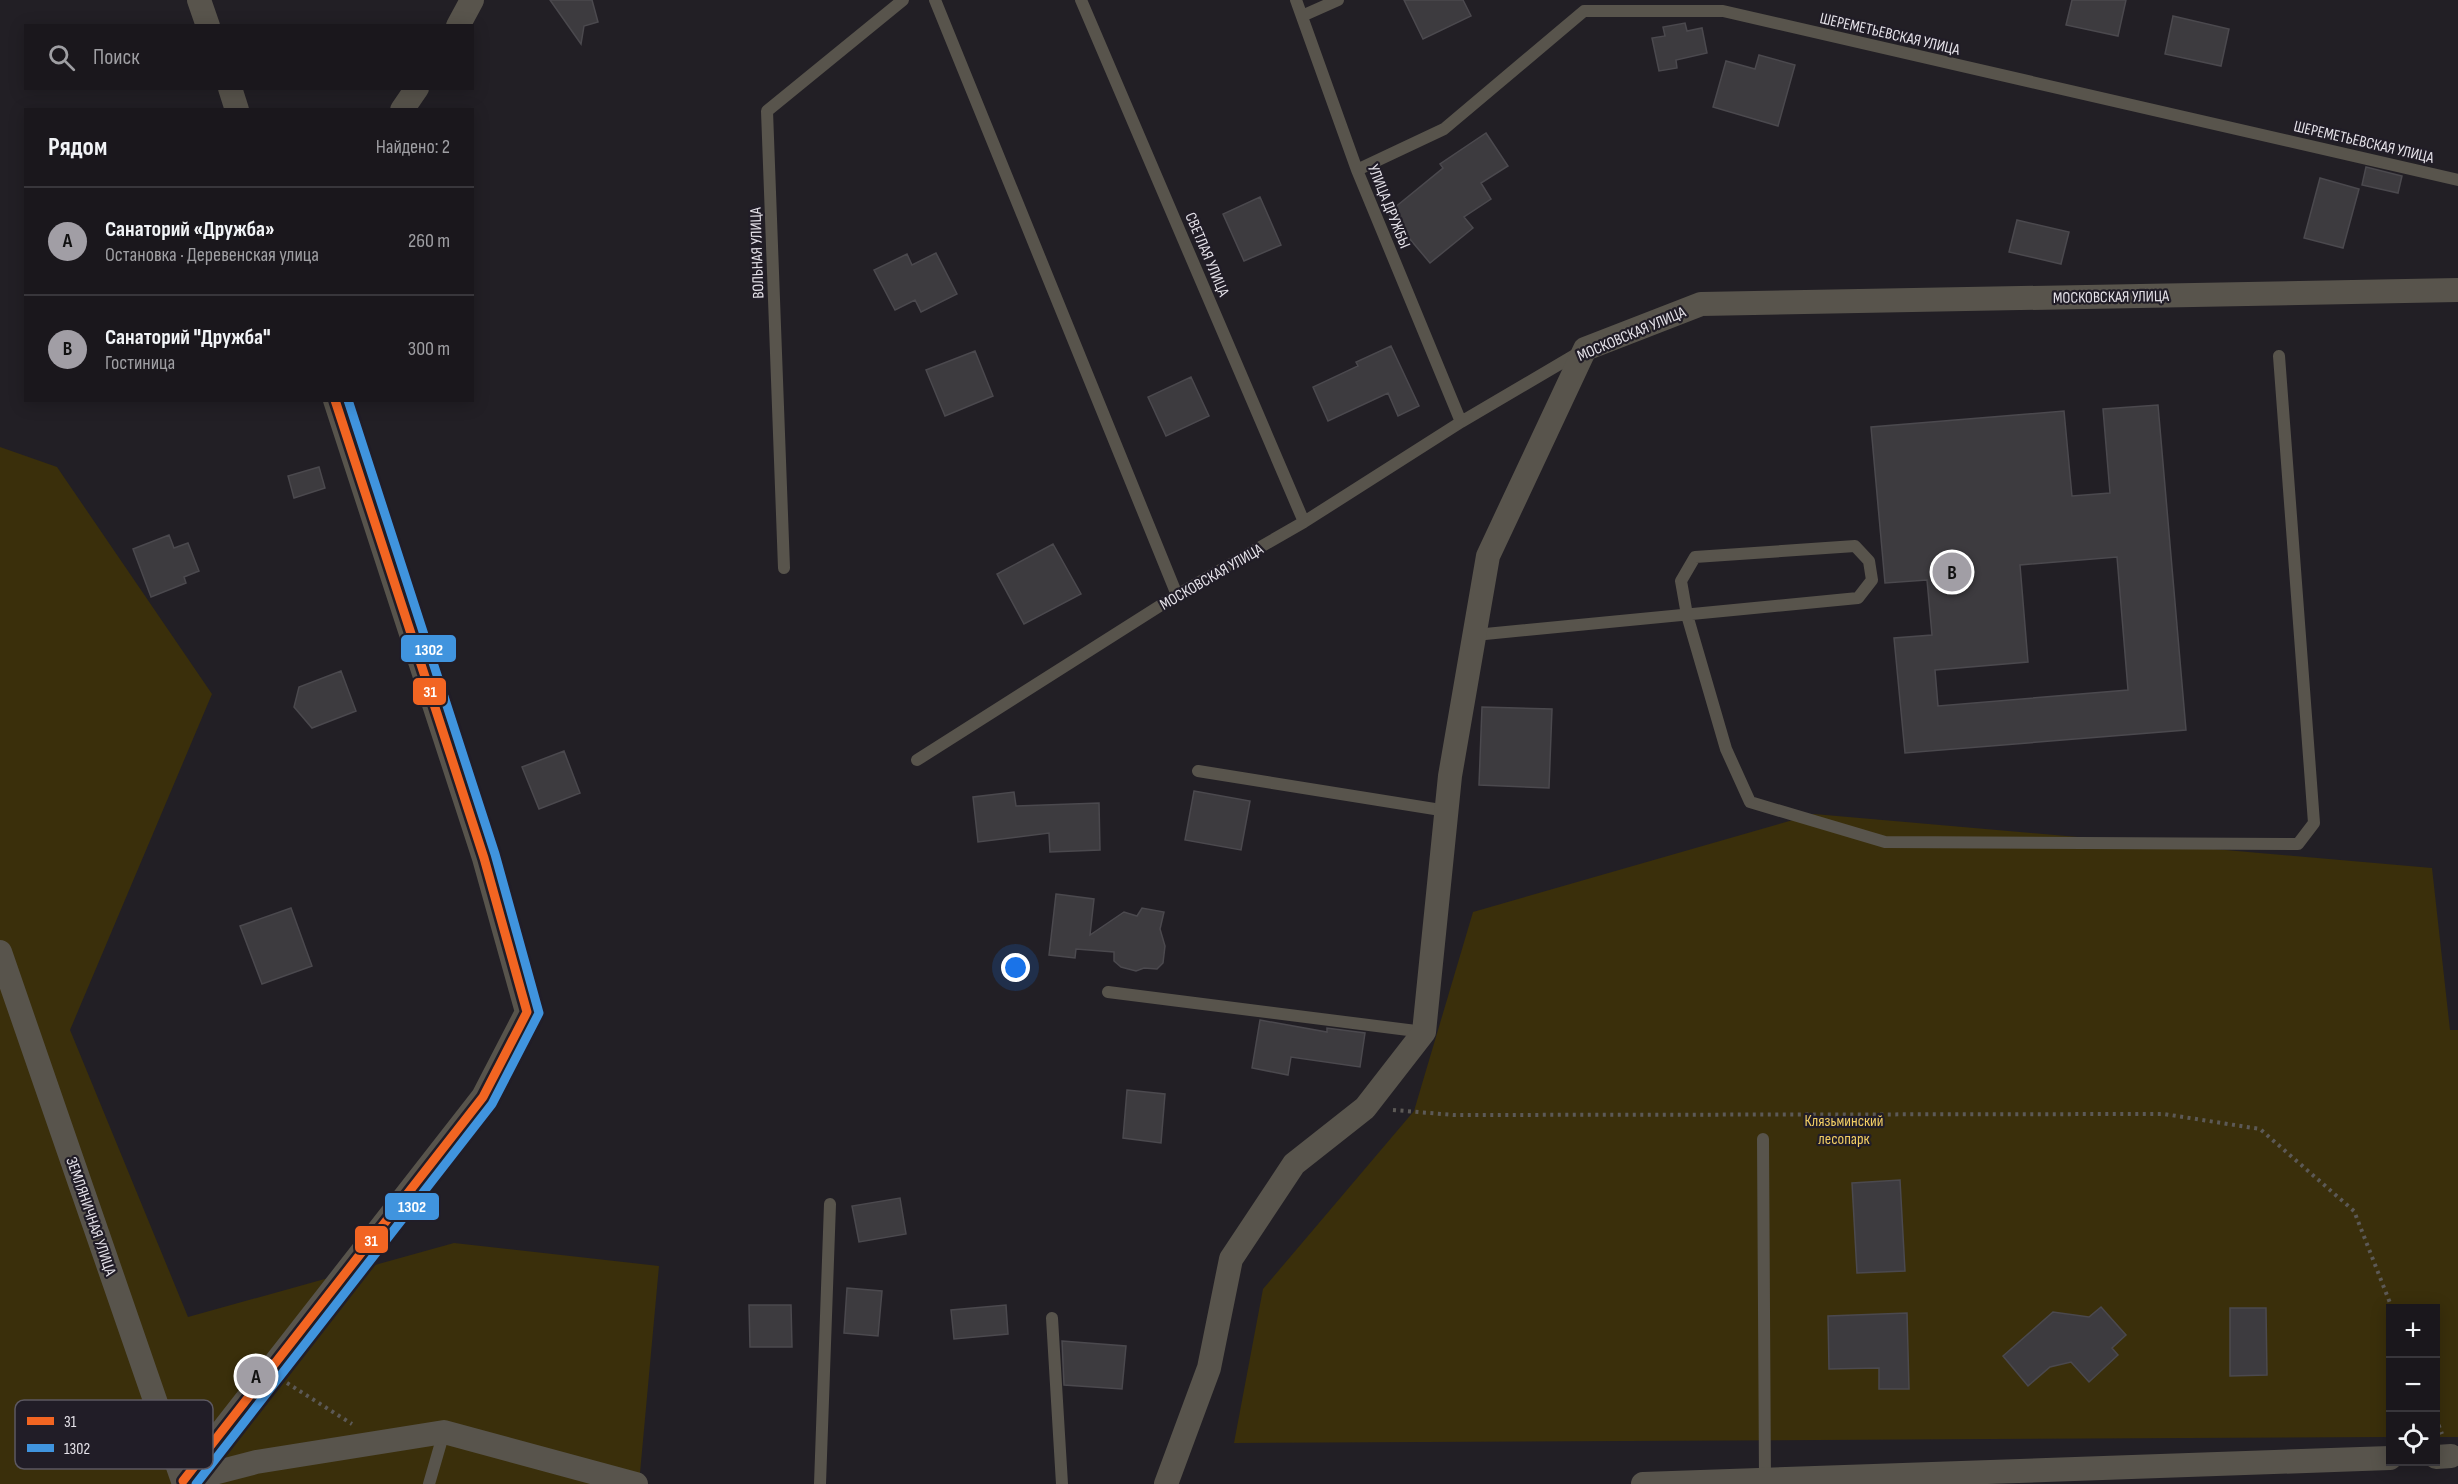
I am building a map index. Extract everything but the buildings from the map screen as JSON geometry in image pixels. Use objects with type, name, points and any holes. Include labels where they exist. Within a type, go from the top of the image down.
[{"type":"street","points":[[199,0],[207,24]]},
{"type":"street","points":[[459,24],[472,0]]},
{"type":"street","points":[[231,90],[236,108]]},
{"type":"street","points":[[403,108],[416,90]]},
{"type":"street","name":"МОСКОВСКАЯ УЛИЦА","points":[[1585,349],[1701,304],[2458,290]]},
{"type":"street","points":[[1166,1484],[1209,1368],[1231,1258],[1294,1164],[1365,1108],[1424,1032],[1450,776],[1488,556],[1585,349]]},
{"type":"street","points":[[213,1441],[483,1097],[527,1012],[484,858],[336,402]]},
{"type":"street","name":"ЗЕМЛЯНИЧНАЯ УЛИЦА","points":[[0,952],[151,1400]]},
{"type":"street","points":[[179,1483],[256,1462],[444,1432],[636,1484]]},
{"type":"street","points":[[1643,1484],[2386,1458]]},
{"type":"street","points":[[179,1483],[190,1469]]},
{"type":"lane","name":"ВОЛЬНАЯ УЛИЦА","points":[[784,568],[767,111],[903,0]]},
{"type":"lane","points":[[935,0],[1177,595]]},
{"type":"lane","name":"СВЕТЛАЯ УЛИЦА","points":[[1081,0],[1304,522]]},
{"type":"lane","name":"УЛИЦА ДРУЖБЫ","points":[[1296,0],[1357,170],[1461,422]]},
{"type":"lane","points":[[1302,16],[1338,0]]},
{"type":"lane","name":"ШЕРЕМЕТЬЕВСКАЯ УЛИЦА","points":[[1357,170],[1444,129],[1584,11],[1723,11],[2458,180]]},
{"type":"lane","name":"МОСКОВСКАЯ УЛИЦА","points":[[916,760],[1177,595],[1304,522],[1461,422],[1585,349]]},
{"type":"lane","points":[[1475,635],[1687,615],[1858,598],[1872,580],[1869,561],[1855,546],[1695,558],[1681,581],[1687,615],[1726,749],[1750,802],[1885,842],[2298,844],[2314,823],[2279,356]]},
{"type":"lane","points":[[1198,771],[1447,811]]},
{"type":"lane","points":[[1108,992],[1424,1032]]},
{"type":"lane","points":[[1763,1139],[1765,1480]]},
{"type":"lane","points":[[820,1484],[830,1204]]},
{"type":"lane","points":[[1052,1318],[1062,1484]]},
{"type":"lane","points":[[429,1484],[444,1432]]},
{"type":"path","points":[[1365,1108],[1454,1115],[2164,1114],[2260,1129],[2354,1211],[2390,1304]]},
{"type":"path","points":[[269,1371],[381,1442]]},
{"type":"green space","points":[[0,447],[57,467],[212,694],[70,1030],[188,1317],[454,1243],[659,1266],[639,1484],[0,1484]]},
{"type":"green space","name":"Клязьминский лесопарк","points":[[1814,814],[2432,868],[2450,1030],[2458,1030],[2458,1437],[2440,1437],[2440,1304],[2386,1304],[2386,1437],[1234,1443],[1263,1289],[1414,1111],[1473,912]]},
{"type":"transit line","name":"31","points":[[213,1443],[483,1097],[527,1012],[484,858],[336,402]]},
{"type":"transit line","name":"1302","points":[[213,1462],[492,1104],[539,1013],[495,854],[349,402]]},
{"type":"transit line","name":"31","points":[[183,1481],[192,1469]]},
{"type":"transit line","name":"1302","points":[[196,1484],[208,1469]]},
{"type":"place","name":"Санаторий \"Дружба\"","points":[[1952,572]]},
{"type":"place","name":"Санаторий «Дружба»","points":[[256,1376]]}]
